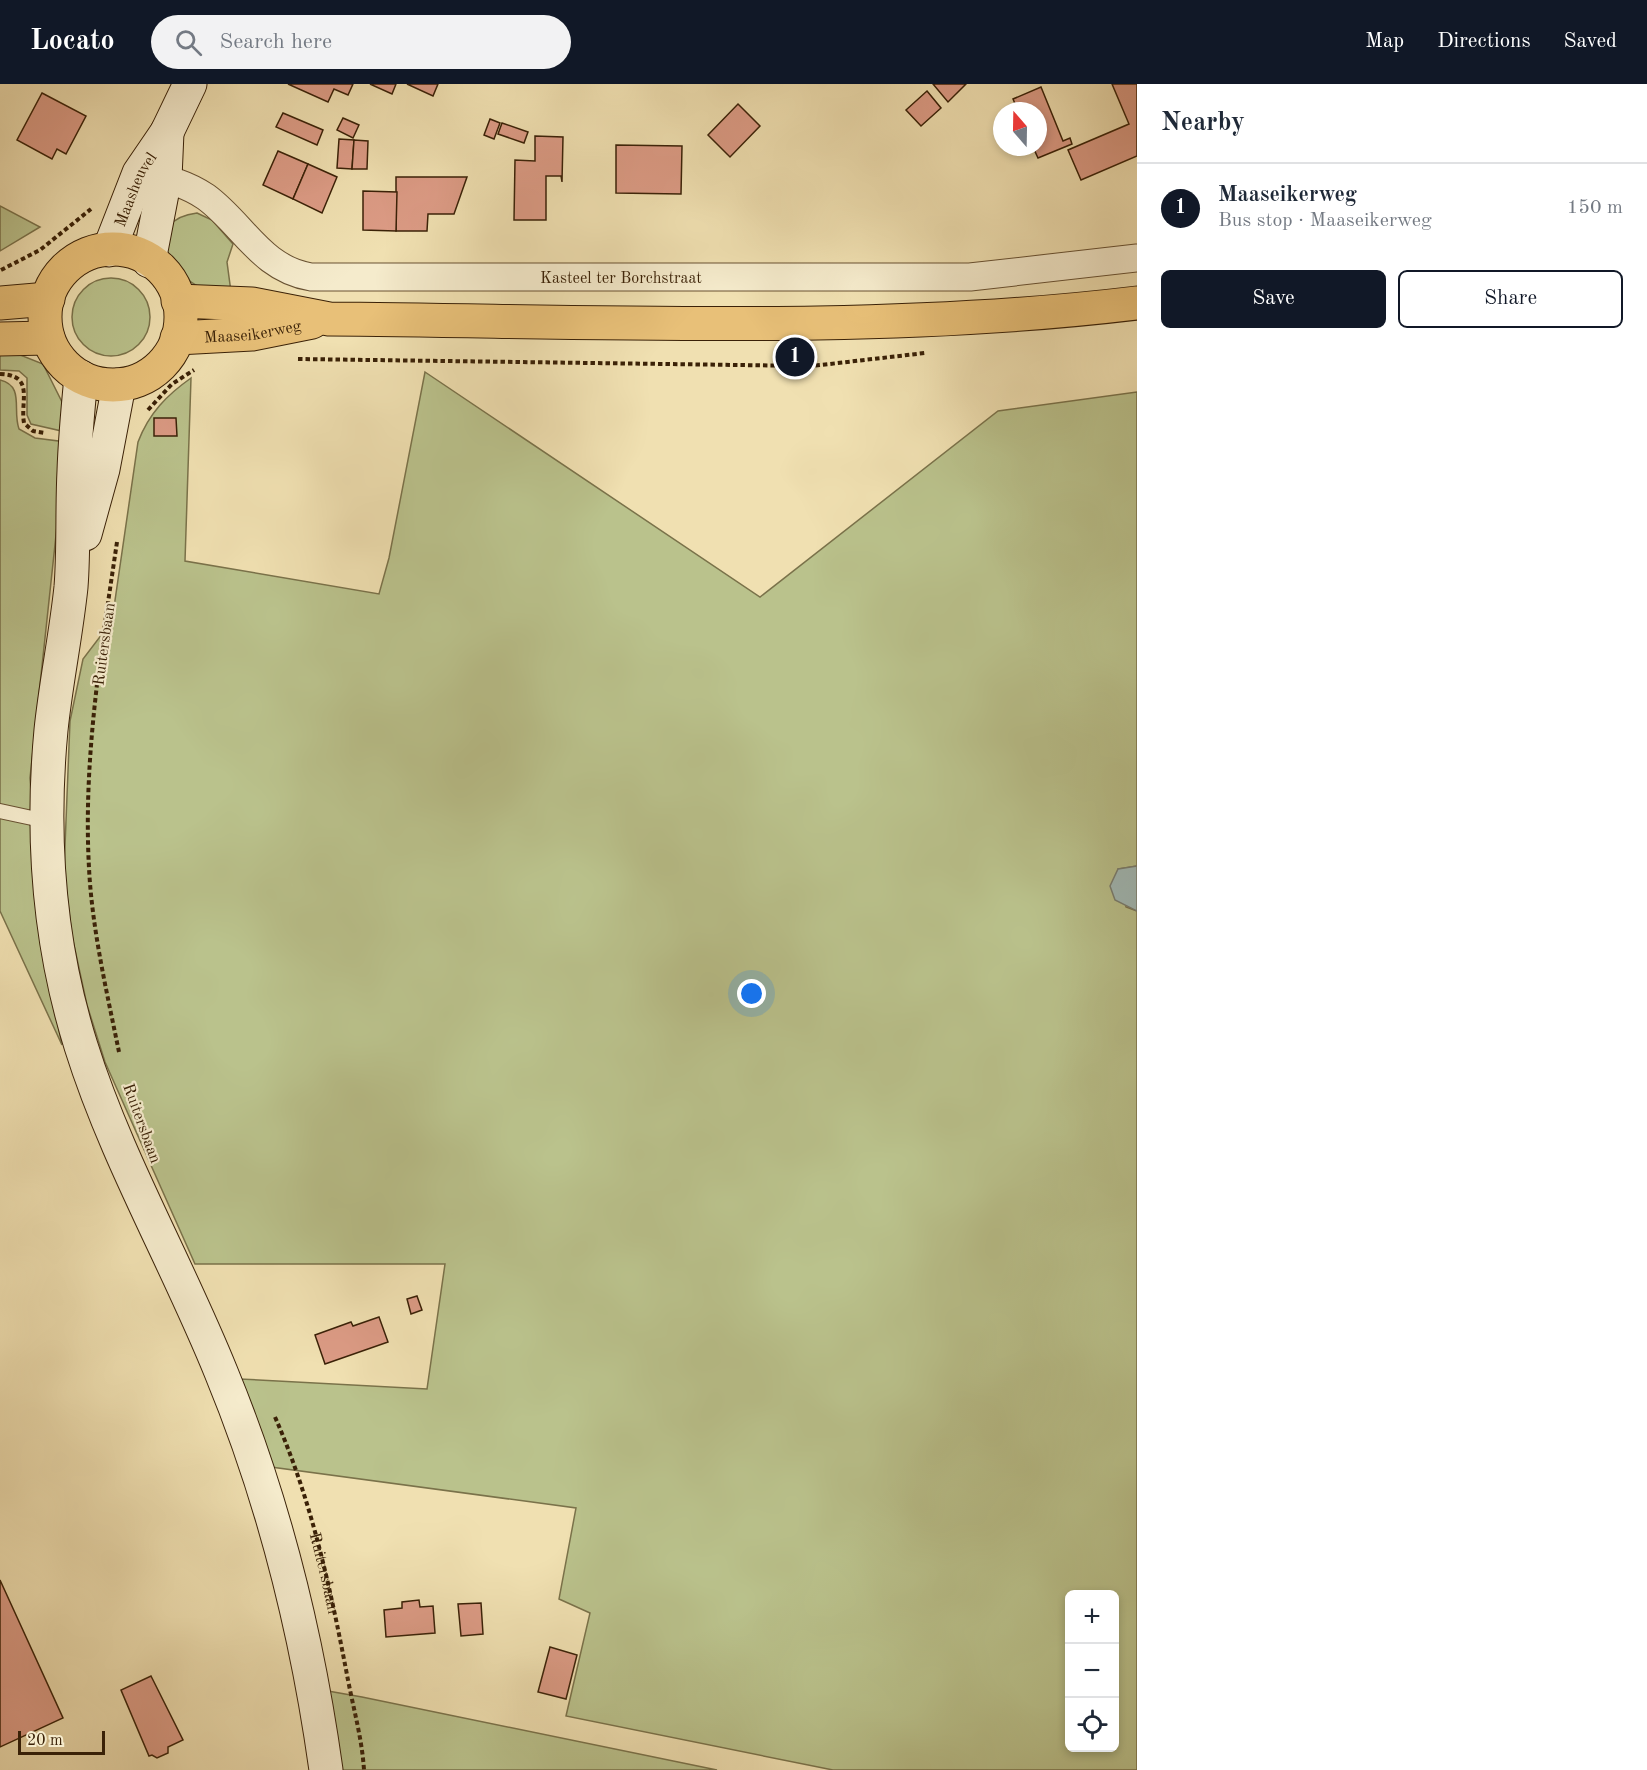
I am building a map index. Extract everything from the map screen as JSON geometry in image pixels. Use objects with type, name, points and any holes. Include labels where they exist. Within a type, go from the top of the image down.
[{"type":"main road","points":[[109,250],[131,252],[149,261],[166,275],[178,301],[180,320],[177,338],[167,359],[138,380],[118,385],[102,384],[81,377],[61,361],[48,338],[45,318],[48,299],[57,280],[70,265],[88,254],[109,250]]},
{"type":"main road","points":[[0,303],[48,299]]},
{"type":"main road","name":"Maaseikerweg","points":[[178,301],[252,304],[329,319],[875,322],[985,317],[1137,303]]},
{"type":"main road","name":"Maaseikerweg","points":[[177,338],[252,334],[329,319]]},
{"type":"main road","points":[[0,339],[48,338]]},
{"type":"street","name":"Maasheuvel","points":[[109,250],[152,176],[167,132],[190,84]]},
{"type":"street","name":"Maasheuvel","points":[[149,261],[152,176]]},
{"type":"street","name":"Kasteel ter Borchstraat","points":[[152,176],[189,186],[208,199],[250,242],[279,267],[311,277],[970,277],[1137,258]]},
{"type":"street","name":"Ruitersbaan","points":[[81,377],[74,465],[71,585],[52,725],[46,821],[48,877],[58,942],[80,1044],[109,1122],[223,1375],[258,1474],[287,1570],[326,1770]]},
{"type":"street","name":"Ruitersbaan","points":[[71,585],[103,469],[118,385]]},
{"type":"lane","points":[[0,811],[46,821]]},
{"type":"path","points":[[0,270],[35,253],[95,205]]},
{"type":"path","name":"Maaseikerweg","points":[[145,414],[171,384],[197,369]]},
{"type":"path","points":[[0,374],[13,376],[21,382],[24,392],[23,419],[26,426],[33,431],[56,435]]},
{"type":"path","name":"Ruitersbaan","points":[[118,535],[98,670],[91,747],[88,869],[104,978],[119,1055]]},
{"type":"path","name":"Ruitersbaan","points":[[271,1410],[304,1494],[337,1614],[362,1741],[364,1770]]},
{"type":"green space","points":[[0,206],[40,227],[0,251]]},
{"type":"green space","points":[[197,213],[212,220],[233,244],[227,262],[231,292],[213,292],[203,289],[190,281],[171,260],[166,248],[165,236],[170,226],[180,218]]},
{"type":"green space","points":[[111,278],[126,281],[138,290],[147,302],[150,317],[147,332],[138,344],[126,353],[111,356],[96,353],[84,344],[75,332],[72,317],[75,302],[84,290],[96,281]]},
{"type":"green space","points":[[0,347],[43,364],[68,414],[66,432],[31,424],[27,415],[27,378],[19,371],[0,370]]},
{"type":"green space","points":[[425,372],[760,597],[998,411],[1137,392],[1137,866],[1118,869],[1126,907],[1137,911],[1137,1770],[833,1770],[566,1716],[590,1613],[559,1599],[576,1508],[271,1467],[240,1379],[427,1389],[445,1264],[195,1264],[105,1062],[87,1005],[72,936],[64,871],[70,721],[83,659],[112,621],[138,442],[153,413],[174,391],[191,378],[185,561],[379,594],[389,558]]},
{"type":"green space","points":[[0,380],[8,383],[15,393],[19,429],[35,438],[66,442],[30,778],[42,943],[62,1045],[0,911]]},
{"type":"green space","points":[[328,1691],[362,1697],[717,1770],[340,1770]]},
{"type":"water","points":[[1137,866],[1137,911],[1115,900],[1110,886],[1118,869]]},
{"type":"building","points":[[288,84],[353,84],[348,95],[334,89],[328,102]]},
{"type":"building","points":[[370,84],[396,84],[392,94]]},
{"type":"building","points":[[407,84],[438,84],[433,96]]},
{"type":"building","points":[[933,84],[966,84],[948,102]]},
{"type":"building","points":[[1112,84],[1137,84],[1137,156],[1081,180],[1068,150],[1129,124]]},
{"type":"building","points":[[1041,87],[1063,141],[1070,138],[1072,144],[1047,154],[1047,102],[1014,102],[1013,99]]},
{"type":"building","points":[[927,91],[941,108],[921,126],[906,110]]},
{"type":"building","points":[[42,93],[86,116],[66,154],[57,149],[52,159],[17,140]]},
{"type":"building","points":[[738,104],[760,126],[730,157],[708,135]]},
{"type":"building","points":[[283,113],[323,130],[317,145],[276,127]]},
{"type":"building","points":[[343,118],[359,125],[353,138],[337,130]]},
{"type":"building","points":[[490,119],[500,123],[494,139],[484,135]]},
{"type":"building","points":[[502,123],[528,132],[524,143],[498,134]]},
{"type":"building","points":[[535,136],[563,137],[562,182],[561,176],[546,176],[546,220],[514,220],[515,160],[535,161]]},
{"type":"building","points":[[339,139],[354,140],[352,169],[337,168]]},
{"type":"building","points":[[354,140],[368,141],[367,169],[352,169]]},
{"type":"building","points":[[616,145],[682,146],[681,194],[616,193]]},
{"type":"building","points":[[278,151],[308,164],[293,199],[263,185]]},
{"type":"building","points":[[308,164],[337,177],[322,213],[293,199]]},
{"type":"building","points":[[396,177],[467,177],[454,214],[428,214],[427,231],[396,231]]},
{"type":"building","points":[[363,191],[397,192],[396,231],[363,230]]},
{"type":"building","points":[[154,418],[176,418],[177,436],[154,436]]},
{"type":"building","points":[[417,1296],[422,1310],[411,1314],[407,1299]]},
{"type":"building","points":[[379,1317],[388,1342],[325,1364],[315,1335],[351,1322],[353,1326]]},
{"type":"building","points":[[0,1580],[63,1718],[0,1747]]},
{"type":"building","points":[[419,1600],[420,1607],[433,1606],[435,1633],[386,1637],[384,1610],[402,1608],[402,1602]]},
{"type":"building","points":[[481,1603],[483,1634],[461,1636],[458,1604]]},
{"type":"building","points":[[550,1647],[577,1655],[566,1699],[538,1692]]},
{"type":"building","points":[[151,1676],[183,1740],[168,1747],[168,1753],[157,1758],[149,1756],[121,1690]]},
{"type":"place","name":"Maaseikerweg","points":[[795,357]]}]
